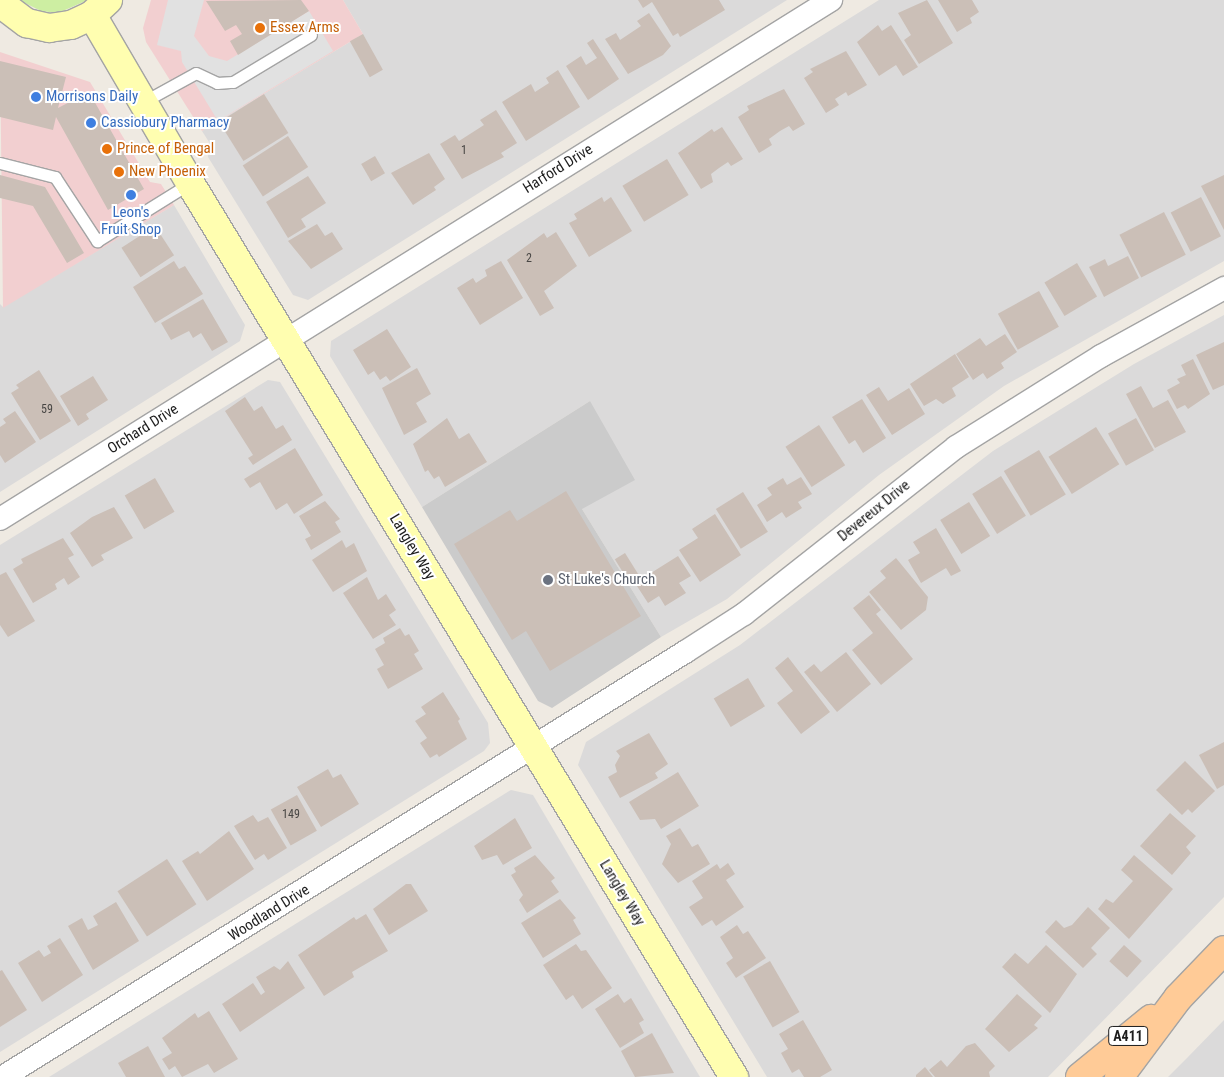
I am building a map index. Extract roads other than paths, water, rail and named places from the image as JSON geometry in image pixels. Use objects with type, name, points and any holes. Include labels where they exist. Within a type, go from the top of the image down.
[{"type":"main road","name":"A411","points":[[1080,1077],[1178,998],[1224,950]]},
{"type":"main road","points":[[1119,1077],[1178,998]]},
{"type":"street","name":"Harford Drive","points":[[286,339],[831,0]]},
{"type":"street","points":[[0,4],[27,23],[49,28],[71,25],[100,7]]},
{"type":"street","name":"Langley Way","points":[[100,7],[141,102],[734,1077]]},
{"type":"street","name":"Devereux Drive","points":[[533,747],[744,614],[956,447],[1101,356],[1224,288]]},
{"type":"street","name":"Orchard Drive","points":[[0,519],[286,339]]},
{"type":"street","name":"Woodland Drive","points":[[4,1077],[533,747]]},
{"type":"lane","points":[[141,102],[196,73],[217,83],[233,82],[311,34]]},
{"type":"lane","points":[[0,163],[55,177],[97,241],[190,183]]},
{"type":"place","name":"Essex Arms","points":[[260,28]]},
{"type":"place","name":"Morrisons Daily","points":[[36,97]]},
{"type":"place","name":"Cassiobury Pharmacy","points":[[91,123]]},
{"type":"place","name":"Prince of Bengal","points":[[107,149]]},
{"type":"place","name":"New Phoenix","points":[[119,172]]},
{"type":"place","name":"Leon's Fruit Shop","points":[[131,195]]},
{"type":"place","name":"St Luke's Church","points":[[548,580]]}]
